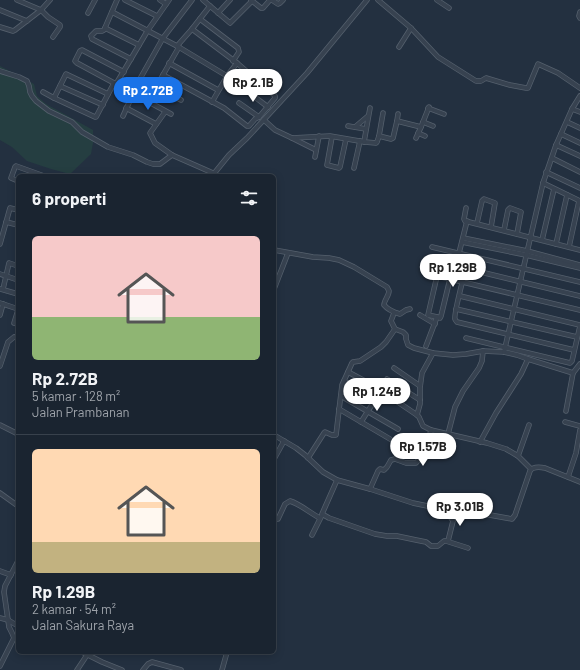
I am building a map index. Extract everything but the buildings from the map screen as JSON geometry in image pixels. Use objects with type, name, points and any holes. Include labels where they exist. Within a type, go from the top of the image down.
[{"type":"street","points":[[17,0],[41,10],[60,25],[53,37]]},
{"type":"street","points":[[0,26],[14,31],[41,10],[50,0]]},
{"type":"street","points":[[88,13],[95,0]]},
{"type":"street","points":[[117,0],[105,28],[102,31],[96,31],[91,36],[92,39],[131,59]]},
{"type":"street","points":[[125,0],[157,16]]},
{"type":"street","points":[[43,92],[96,117],[108,94],[124,72],[148,30],[168,2],[160,0]]},
{"type":"street","points":[[122,116],[132,93],[163,38],[192,0]]},
{"type":"street","points":[[203,0],[230,23],[251,0],[261,8],[263,8],[271,0],[278,4],[283,0]]},
{"type":"street","points":[[218,13],[230,0]]},
{"type":"street","points":[[214,174],[228,155],[247,138],[307,73],[367,0]]},
{"type":"street","points":[[378,0],[411,28],[438,57],[476,80],[481,81],[486,78],[510,85],[528,88],[538,64],[558,73],[580,88]]},
{"type":"street","points":[[437,0],[449,8]]},
{"type":"street","points":[[148,102],[178,46],[210,6]]},
{"type":"street","points":[[0,10],[27,21]]},
{"type":"street","points":[[112,12],[178,46],[227,76],[268,107]]},
{"type":"street","points":[[580,12],[580,18]]},
{"type":"street","points":[[200,19],[238,48],[239,52],[235,62],[212,102]]},
{"type":"street","points":[[105,28],[139,45]]},
{"type":"street","points":[[399,47],[411,28]]},
{"type":"street","points":[[163,75],[224,108],[247,126],[259,117],[275,98],[275,96],[235,62],[192,29]]},
{"type":"street","points":[[124,72],[80,50],[75,62],[171,114]]},
{"type":"street","points":[[169,63],[218,90]]},
{"type":"street","points":[[0,71],[27,81],[30,92],[36,101],[49,110],[72,122],[82,132],[108,147],[133,155],[153,164],[160,164],[172,155]]},
{"type":"street","points":[[54,98],[66,74],[108,94]]},
{"type":"street","points":[[60,86],[102,105]]},
{"type":"street","points":[[156,87],[181,100]]},
{"type":"street","points":[[504,352],[546,172],[566,122],[580,97]]},
{"type":"street","points":[[239,102],[259,117]]},
{"type":"street","points":[[126,108],[156,124]]},
{"type":"street","points":[[354,168],[366,129],[370,108]]},
{"type":"street","points":[[425,136],[417,136],[429,108],[444,114]]},
{"type":"street","points":[[572,109],[580,112]]},
{"type":"street","points":[[165,112],[150,133],[155,144],[172,155],[211,174]]},
{"type":"street","points":[[292,138],[332,136],[376,143],[384,113]]},
{"type":"street","points":[[379,136],[391,139],[393,138],[398,114]]},
{"type":"street","points":[[355,127],[369,115]]},
{"type":"street","points":[[264,120],[275,130],[316,150]]},
{"type":"street","points":[[396,121],[421,127]]},
{"type":"street","points":[[423,122],[433,126]]},
{"type":"street","points":[[566,122],[580,128]]},
{"type":"street","points":[[348,126],[366,129]]},
{"type":"street","points":[[561,134],[580,143]]},
{"type":"street","points":[[315,156],[319,136]]},
{"type":"street","points":[[332,136],[328,166],[340,167],[346,139]]},
{"type":"street","points":[[556,145],[580,156]]},
{"type":"street","points":[[552,158],[580,172]]},
{"type":"street","points":[[16,180],[10,178],[15,166],[38,174]]},
{"type":"street","points":[[546,172],[580,188]]},
{"type":"street","points":[[543,183],[580,201],[569,247]]},
{"type":"street","points":[[542,240],[554,189]]},
{"type":"street","points":[[556,244],[567,195]]},
{"type":"street","points":[[477,223],[482,201],[484,199],[495,203],[491,227]]},
{"type":"street","points":[[0,244],[10,208],[16,210]]},
{"type":"street","points":[[466,208],[464,220],[580,250]]},
{"type":"street","points":[[504,230],[508,210],[510,208],[521,212],[517,234]]},
{"type":"street","points":[[459,253],[467,221]]},
{"type":"street","points":[[6,222],[16,224]]},
{"type":"street","points":[[462,240],[580,265]]},
{"type":"street","points":[[432,247],[580,282]]},
{"type":"street","points":[[276,250],[317,258],[339,260],[354,267],[387,287],[389,294],[384,302],[386,308],[394,313],[401,314],[410,309]]},
{"type":"street","points":[[276,284],[288,253]]},
{"type":"street","points":[[527,253],[580,268]]},
{"type":"street","points":[[469,256],[456,309],[456,322],[574,350]]},
{"type":"street","points":[[431,260],[580,296]]},
{"type":"street","points":[[16,265],[10,263],[2,289],[16,293]]},
{"type":"street","points":[[0,274],[16,279]]},
{"type":"street","points":[[429,274],[580,310]]},
{"type":"street","points":[[427,317],[437,276]]},
{"type":"street","points":[[420,315],[440,318],[450,279]]},
{"type":"street","points":[[460,296],[580,325],[572,361],[570,363],[466,338]]},
{"type":"street","points":[[0,315],[2,304],[16,308]]},
{"type":"street","points":[[456,309],[577,337]]},
{"type":"street","points":[[394,313],[391,322],[395,329],[405,333],[407,343],[410,346],[433,353],[453,355],[483,351],[504,352],[573,373]]},
{"type":"street","points":[[427,317],[434,324]]},
{"type":"street","points":[[426,346],[437,317]]},
{"type":"street","points":[[308,458],[324,432],[336,435],[344,381],[352,362],[360,362],[381,347],[395,329]]},
{"type":"street","points":[[0,366],[8,342],[14,337]]},
{"type":"street","points":[[448,434],[455,407],[463,391],[479,368],[482,361],[483,351]]},
{"type":"street","points":[[417,415],[420,400],[422,373],[433,353]]},
{"type":"street","points":[[480,442],[496,413],[521,374],[528,359]]},
{"type":"street","points":[[566,411],[573,373],[580,364]]},
{"type":"street","points":[[394,368],[420,386]]},
{"type":"street","points":[[348,372],[365,381],[380,392],[383,392],[417,415],[423,426],[431,430],[506,449],[518,456],[531,469]]},
{"type":"street","points":[[387,379],[420,400]]},
{"type":"street","points":[[344,381],[374,402]]},
{"type":"street","points":[[361,422],[380,392]]},
{"type":"street","points":[[341,396],[398,429]]},
{"type":"street","points":[[339,409],[390,439]]},
{"type":"street","points":[[566,422],[580,426]]},
{"type":"street","points":[[0,425],[16,433]]},
{"type":"street","points":[[518,456],[529,426]]},
{"type":"street","points":[[370,489],[378,471],[380,469],[384,470],[387,468],[391,460],[396,459],[406,463],[416,463],[426,451],[431,430]]},
{"type":"street","points":[[568,477],[579,444],[580,430]]},
{"type":"street","points":[[276,436],[296,448],[322,472],[337,480],[413,503],[437,508],[512,518],[531,469],[534,467],[541,467],[580,482]]},
{"type":"street","points":[[276,455],[284,441]]},
{"type":"street","points":[[312,535],[337,480]]},
{"type":"street","points":[[0,493],[16,505]]},
{"type":"street","points":[[276,519],[278,519],[285,504],[290,501],[302,507],[311,514],[354,526],[375,534],[397,536],[426,542],[435,546],[438,546],[444,541],[448,541],[468,548]]},
{"type":"street","points":[[448,541],[453,521],[451,518],[452,509]]},
{"type":"street","points":[[0,666],[3,657],[14,638],[9,627],[4,592],[10,575],[16,569]]},
{"type":"street","points":[[0,571],[10,575]]},
{"type":"street","points":[[0,618],[8,620],[16,625]]},
{"type":"street","points":[[222,670],[226,654]]},
{"type":"street","points":[[77,670],[87,655],[122,670]]},
{"type":"street","points":[[143,670],[152,662],[181,670]]},
{"type":"green space","points":[[0,66],[34,84],[37,96],[46,104],[93,130],[91,154],[70,174],[27,161],[12,147],[0,140]]}]
